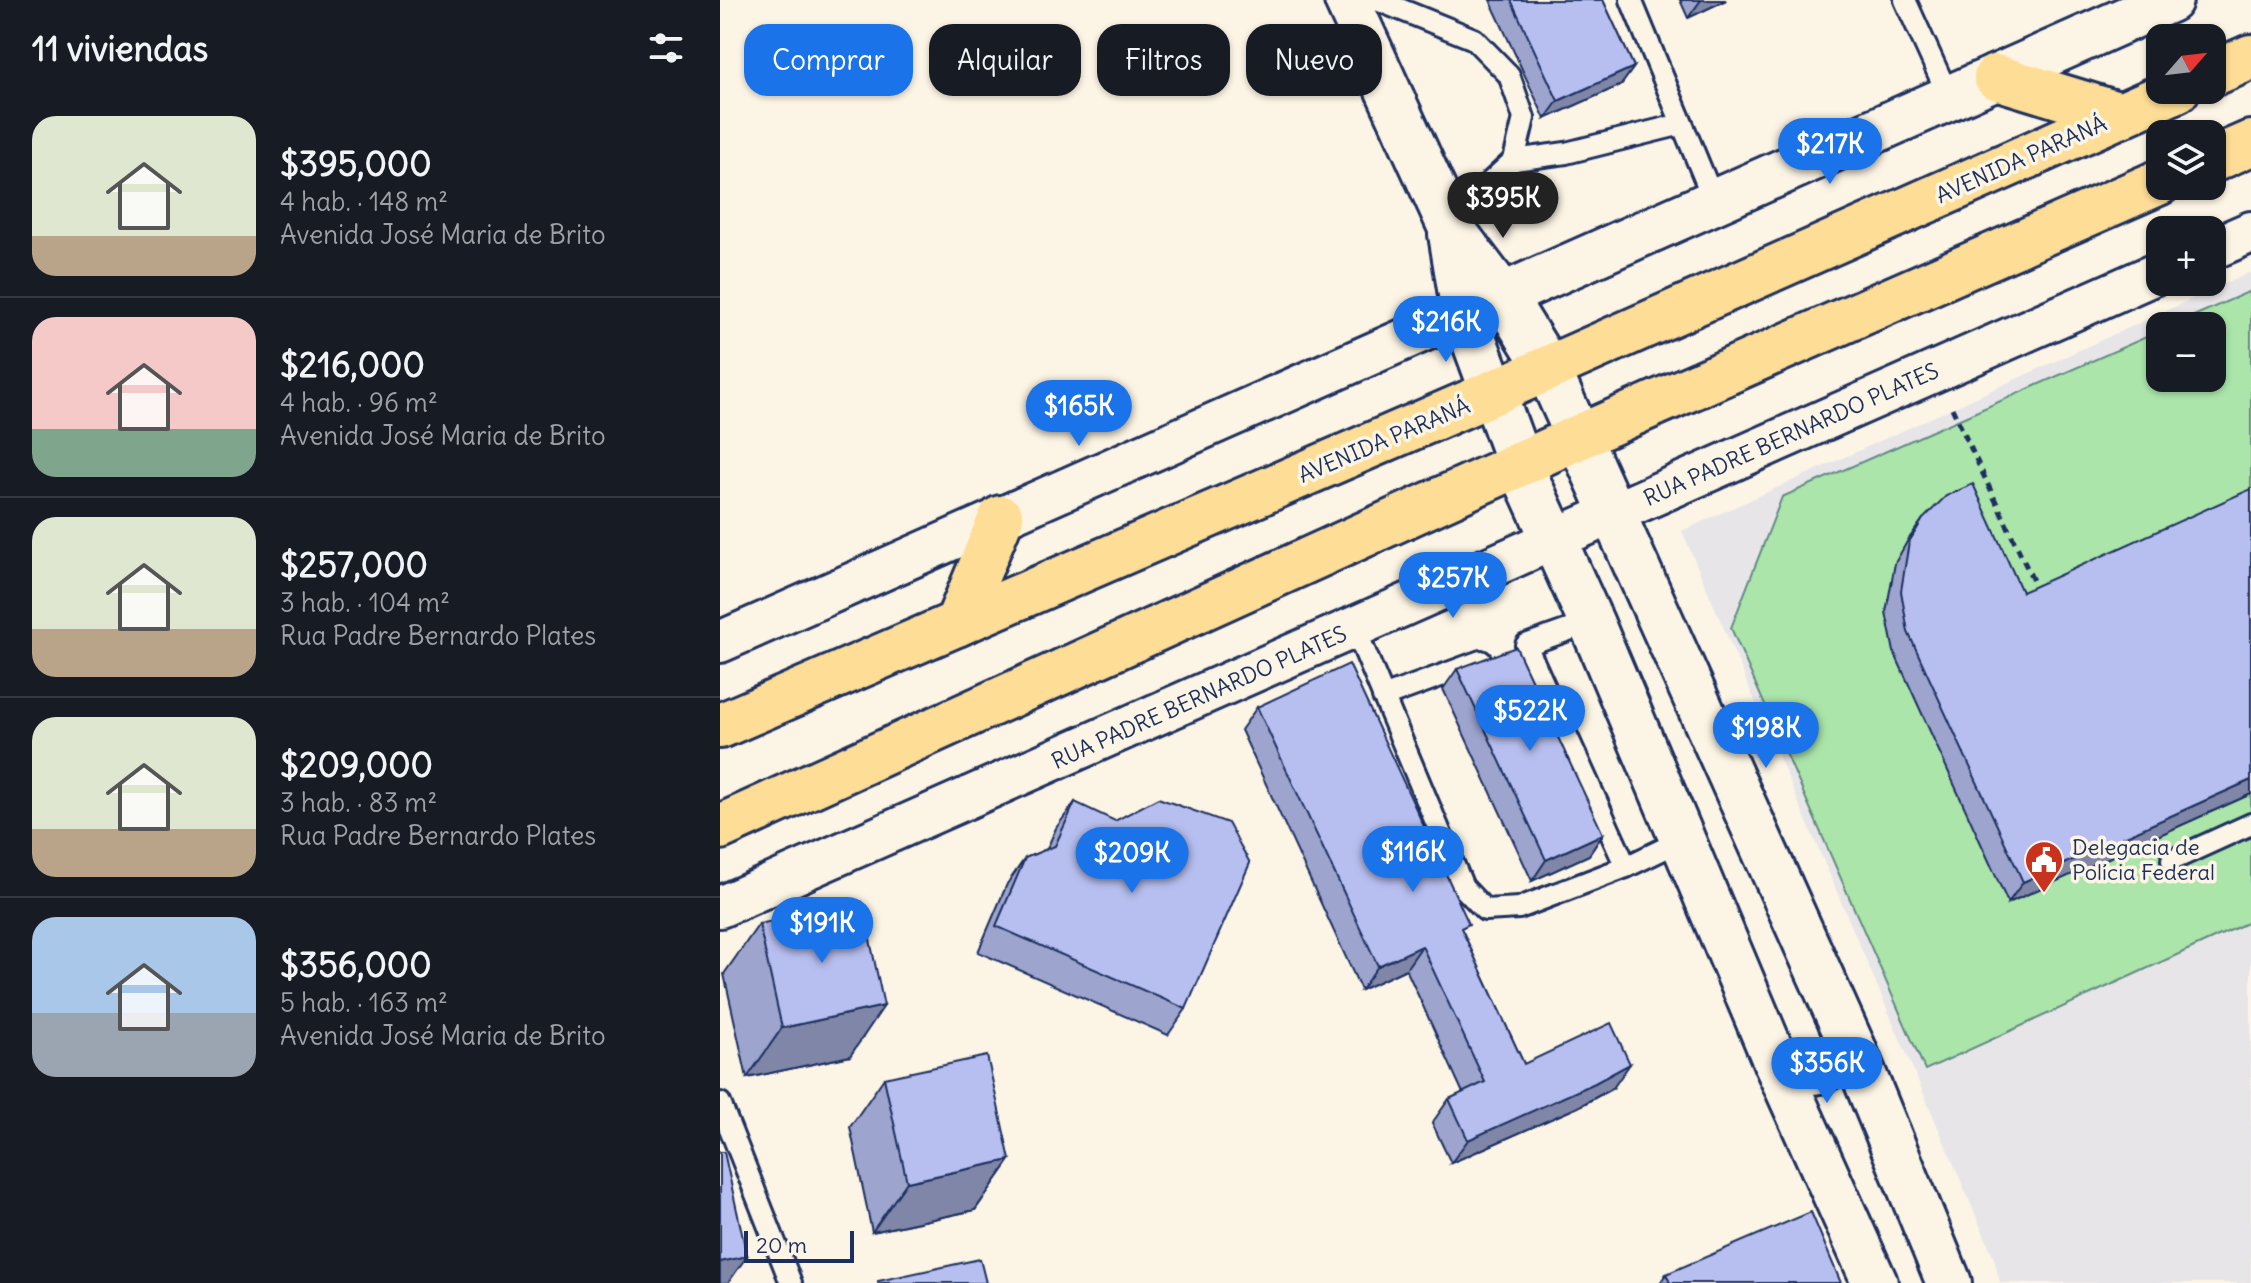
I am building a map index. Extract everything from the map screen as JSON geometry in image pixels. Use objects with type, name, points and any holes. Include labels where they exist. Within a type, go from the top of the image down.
[{"type":"main road","points":[[1347,0],[1484,304],[1492,393],[1520,465],[1591,622],[1777,1065],[1875,1283]]},
{"type":"main road","points":[[1484,304],[2170,0]]},
{"type":"main road","points":[[2226,68],[2251,57]]},
{"type":"main road","points":[[1996,77],[2121,115]]},
{"type":"main road","name":"AVENIDA PARANÁ","points":[[720,726],[1492,393],[2146,104]]},
{"type":"main road","points":[[2226,154],[2251,143]]},
{"type":"main road","points":[[720,827],[1579,437],[2146,188]]},
{"type":"main road","points":[[1484,304],[1547,367],[1853,1048],[1949,1283]]},
{"type":"main road","points":[[957,624],[1001,518]]},
{"type":"main road","points":[[1777,1065],[1807,1073],[1826,1071],[1853,1048]]},
{"type":"street","points":[[2226,243],[2251,232]]},
{"type":"street","name":"RUA PADRE BERNARDO PLATES","points":[[720,907],[2146,278]]},
{"type":"street","points":[[720,642],[1484,304]]},
{"type":"lane","points":[[1377,0],[1474,39],[1509,75],[1524,118],[1514,160],[1448,224]]},
{"type":"lane","points":[[1631,0],[1714,201]]},
{"type":"lane","points":[[1905,0],[1949,97]]},
{"type":"lane","points":[[1514,160],[1566,153],[1682,124]]},
{"type":"lane","points":[[1383,697],[1591,622]]},
{"type":"lane","points":[[1355,628],[1463,887],[1485,910],[1519,908],[1626,867],[1682,840]]},
{"type":"lane","points":[[1512,650],[1626,867]]},
{"type":"lane","points":[[2172,860],[2251,824]]},
{"type":"lane","points":[[720,1103],[791,1283]]},
{"type":"path","points":[[1952,408],[2041,598]]},
{"type":"shaded area","name":"Delegacia de Polícia Federal","points":[[2251,272],[2251,1283],[2000,1283],[1994,1258],[1682,531],[2146,320],[2146,392],[2226,392],[2226,312],[2163,312],[2198,296],[2226,296],[2226,283]]},
{"type":"green space","name":"Delegacia de Polícia Federal","points":[[2248,292],[2251,299],[2251,921],[1925,1070],[1731,628],[1782,497],[2146,337],[2146,392],[2226,392],[2226,312],[2203,312]]},
{"type":"building","points":[[1511,0],[1603,0],[1634,67],[1558,101]]},
{"type":"building","points":[[1973,484],[2022,592],[2251,489],[2251,780],[2023,882],[1908,632],[1901,591],[1909,542],[1923,519],[1946,496]]},
{"type":"building","points":[[1516,647],[1603,834],[1546,860],[1457,669]]},
{"type":"building","points":[[1349,664],[1469,924],[1461,928],[1524,1064],[1611,1023],[1630,1064],[1468,1140],[1449,1099],[1485,1082],[1422,946],[1378,966],[1257,707]]},
{"type":"building","points":[[1158,798],[1228,823],[1250,863],[1186,1009],[996,926],[1025,858],[1055,846],[1075,802],[1115,821]]},
{"type":"building","points":[[862,902],[884,1006],[782,1028],[759,924]]},
{"type":"building","points":[[987,1056],[1010,1160],[907,1182],[884,1078]]},
{"type":"building","points":[[720,1152],[724,1152],[747,1256],[720,1262]]},
{"type":"building","points":[[1811,1212],[1841,1283],[1670,1283],[1666,1274]]},
{"type":"building","points":[[980,1259],[986,1283],[878,1283],[878,1281]]},
{"type":"place","name":"Delegacia de Polícia Federal","points":[[2044,894]]}]
